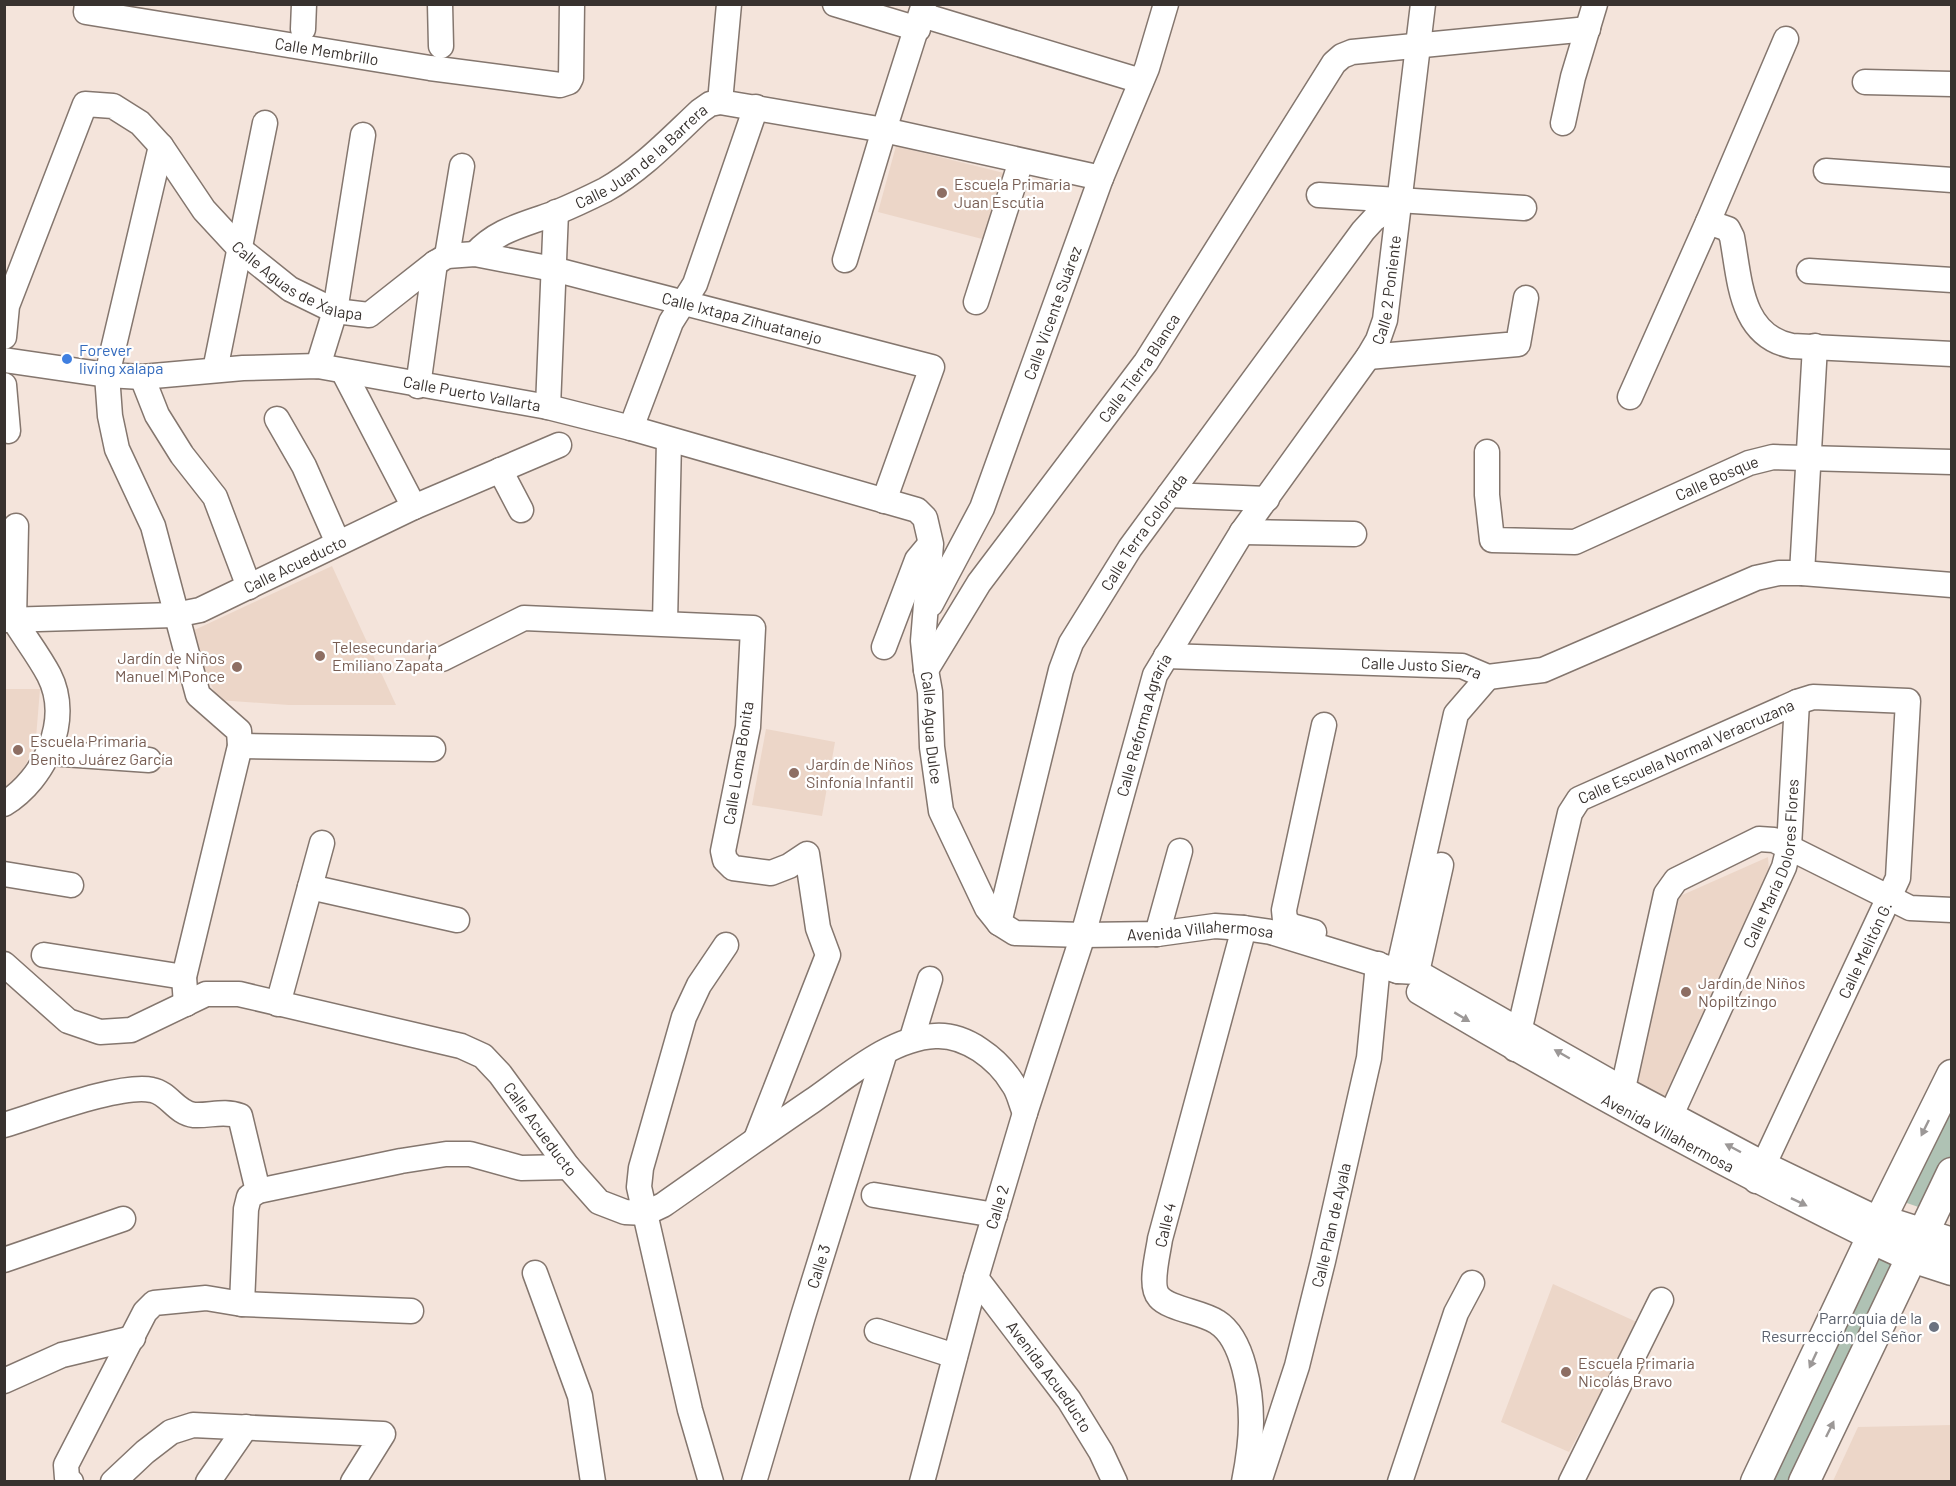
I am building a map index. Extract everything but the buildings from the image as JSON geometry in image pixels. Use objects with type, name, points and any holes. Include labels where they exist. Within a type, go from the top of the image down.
[{"type":"main road","points":[[1755,1482],[1952,1075]]},
{"type":"main road","points":[[1804,1482],[1952,1173]]},
{"type":"main road","name":"Avenida Villahermosa","points":[[1876,1229],[1917,1245],[1952,1270]]},
{"type":"main road","name":"Avenida Villahermosa","points":[[1917,1245],[1952,1243]]},
{"type":"street","points":[[303,29],[304,4]]},
{"type":"street","points":[[440,4],[441,46]]},
{"type":"street","name":"Calle Membrillo","points":[[87,8],[430,68],[560,85],[568,82],[572,72],[572,4]]},
{"type":"street","name":"Calle Juan de la Barrera","points":[[475,254],[497,235],[556,212],[625,178],[700,111],[710,104],[720,102],[729,4]]},
{"type":"street","points":[[835,4],[921,16],[1141,81]]},
{"type":"street","name":"Calle Vicente Suárez","points":[[925,614],[982,508],[1101,178],[1141,81],[1166,4]]},
{"type":"street","name":"Calle 2 Poniente","points":[[1242,532],[1368,357],[1378,340],[1385,320],[1423,4]]},
{"type":"street","points":[[1563,123],[1578,55],[1594,4]]},
{"type":"street","points":[[845,260],[921,16]]},
{"type":"street","points":[[1417,47],[1588,29]]},
{"type":"street","points":[[1630,397],[1786,39]]},
{"type":"street","name":"Calle Tierra Blanca","points":[[926,670],[979,583],[1146,362],[1334,63],[1342,56],[1352,52],[1417,47]]},
{"type":"street","points":[[1865,82],[1952,84]]},
{"type":"street","points":[[720,102],[884,130],[1101,178]]},
{"type":"street","name":"Calle Aguas de Xalapa","points":[[4,337],[7,306],[85,104],[113,106],[140,123],[161,146],[204,210],[240,249],[290,289],[335,311],[369,315],[441,259]]},
{"type":"street","points":[[631,428],[671,322],[695,284],[756,107]]},
{"type":"street","points":[[215,370],[265,123]]},
{"type":"street","points":[[318,366],[335,311],[363,135]]},
{"type":"street","points":[[161,146],[107,375],[110,416],[117,449],[153,526],[198,695],[239,731],[240,746],[184,977],[186,1004]]},
{"type":"street","points":[[976,302],[1021,161]]},
{"type":"street","points":[[418,386],[441,259],[462,166]]},
{"type":"street","points":[[1826,171],[1952,180]]},
{"type":"street","points":[[1319,195],[1400,202],[1524,208]]},
{"type":"street","name":"Calle Terra Colorada","points":[[999,923],[1061,670],[1071,643],[1130,548],[1363,231],[1374,219],[1400,202]]},
{"type":"street","points":[[548,407],[556,212]]},
{"type":"street","points":[[1708,222],[1728,229],[1732,237],[1744,299],[1752,321],[1764,335],[1777,343],[1792,346],[1952,354]]},
{"type":"street","points":[[441,259],[475,254],[553,269]]},
{"type":"street","name":"Calle Ixtapa Zihuatanejo","points":[[553,269],[932,367],[884,501]]},
{"type":"street","points":[[1809,271],[1952,280]]},
{"type":"street","points":[[1368,357],[1518,344],[1526,298]]},
{"type":"street","points":[[1802,573],[1815,346]]},
{"type":"street","name":"Calle Puerto Vallarta","points":[[4,360],[107,375],[142,377],[215,370],[318,366],[418,386],[548,407],[631,428],[917,510],[925,518]]},
{"type":"street","points":[[343,371],[414,507]]},
{"type":"street","points":[[142,377],[157,415],[182,454],[215,497],[249,587]]},
{"type":"street","points":[[4,386],[8,431]]},
{"type":"street","points":[[277,419],[304,466],[338,543]]},
{"type":"street","points":[[664,623],[669,440]]},
{"type":"street","name":"Calle Acueducto","points":[[9,620],[175,615],[200,610],[414,507],[559,445]]},
{"type":"street","name":"Calle Bosque","points":[[1487,452],[1487,495],[1492,540],[1575,542],[1749,463],[1773,457],[1952,462]]},
{"type":"street","points":[[500,470],[521,510]]},
{"type":"street","points":[[1169,495],[1267,499]]},
{"type":"street","name":"Calle Agua Dulce","points":[[925,518],[931,544],[923,641],[930,692],[932,747],[941,811],[987,908],[999,923]]},
{"type":"street","points":[[4,804],[20,795],[37,775],[49,753],[56,725],[56,698],[50,676],[9,620],[16,526]]},
{"type":"street","points":[[1242,532],[1354,534]]},
{"type":"street","name":"Calle Reforma Agraria","points":[[1083,935],[1155,675],[1242,532]]},
{"type":"street","points":[[884,646],[917,560],[931,544]]},
{"type":"street","name":"Calle Justo Sierra","points":[[1166,656],[1462,666],[1488,677],[1543,670],[1756,578],[1779,573],[1952,585]]},
{"type":"street","name":"Calle Loma Bonita","points":[[442,659],[524,618],[753,628],[747,727],[723,851],[725,860],[733,868],[771,873],[789,866],[807,854],[818,928],[828,955],[756,1139]]},
{"type":"street","points":[[1398,969],[1456,714],[1488,677]]},
{"type":"street","name":"Calle Escuela Normal Veracruzana","points":[[1518,1040],[1570,813],[1579,799],[1797,702],[1813,697],[1908,701]]},
{"type":"street","name":"Calle Melitón G.","points":[[1760,1173],[1898,878],[1908,701]]},
{"type":"street","name":"Calle María Dolores Flores","points":[[1671,1115],[1784,867],[1790,847],[1797,702]]},
{"type":"street","points":[[1324,725],[1284,910],[1285,920],[1292,926],[1329,936],[1344,953]]},
{"type":"street","points":[[240,746],[433,749]]},
{"type":"street","points":[[49,753],[149,760]]},
{"type":"street","points":[[1621,1098],[1666,894],[1676,880],[1759,839],[1774,840],[1910,908],[1952,910]]},
{"type":"street","points":[[278,1004],[322,843]]},
{"type":"street","points":[[1157,934],[1180,851]]},
{"type":"street","points":[[1398,969],[1441,865]]},
{"type":"street","points":[[4,874],[71,885]]},
{"type":"street","points":[[310,887],[457,920]]},
{"type":"street","name":"Avenida Villahermosa","points":[[999,923],[1015,933],[1083,935],[1157,934],[1215,926],[1244,928],[1271,932],[1398,969],[1412,987],[1518,1040],[1760,1173],[1876,1229]]},
{"type":"street","name":"Calle 4","points":[[1244,928],[1160,1239],[1154,1284],[1158,1296],[1167,1304],[1200,1313],[1219,1323],[1233,1337],[1241,1359],[1250,1401],[1251,1423],[1244,1482]]},
{"type":"street","name":"Calle 2","points":[[922,1482],[976,1278],[1025,1113],[1083,935]]},
{"type":"street","points":[[711,1482],[690,1410],[639,1187],[640,1168],[684,1017],[699,985],[726,945]]},
{"type":"street","points":[[44,955],[184,977]]},
{"type":"street","name":"Calle Acueducto","points":[[4,964],[68,1021],[100,1032],[131,1030],[206,994],[222,993],[239,994],[461,1046],[483,1056],[500,1074],[568,1167],[599,1202],[625,1212],[646,1213]]},
{"type":"street","name":"Calle Plan de Ayala","points":[[1259,1482],[1298,1366],[1369,1058],[1398,969]]},
{"type":"street","points":[[912,1038],[930,979]]},
{"type":"street","points":[[646,1213],[663,1205],[885,1052],[912,1038],[938,1035],[958,1039],[977,1048],[996,1063],[1014,1084],[1025,1113]]},
{"type":"street","name":"Calle 3","points":[[754,1482],[885,1052]]},
{"type":"street","points":[[4,1125],[105,1094],[143,1088],[155,1090],[168,1098],[179,1110],[194,1115],[230,1113],[240,1116],[254,1194],[246,1209],[242,1304]]},
{"type":"street","name":"Avenida Villahermosa","points":[[1621,1098],[1671,1115],[1760,1173]]},
{"type":"street","points":[[254,1194],[401,1161],[446,1155],[470,1154],[520,1168],[568,1167]]},
{"type":"street","points":[[874,1195],[995,1215]]},
{"type":"street","points":[[4,1260],[123,1219]]},
{"type":"street","points":[[535,1274],[580,1396],[593,1482]]},
{"type":"street","name":"Avenida Acueducto","points":[[976,1278],[1069,1400],[1101,1452],[1115,1482]]},
{"type":"street","points":[[1400,1482],[1456,1313],[1472,1283]]},
{"type":"street","points":[[71,1482],[66,1465],[145,1312],[154,1303],[206,1298],[242,1304],[411,1311]]},
{"type":"street","points":[[1571,1482],[1661,1300]]},
{"type":"street","points":[[877,1331],[955,1356]]},
{"type":"street","points":[[4,1381],[62,1355],[132,1338]]},
{"type":"street","points":[[113,1482],[171,1432],[193,1425],[383,1434],[353,1482]]},
{"type":"street","points":[[208,1482],[246,1427]]},
{"type":"shaded area","name":"Escuela Primaria Juan Escutia","points":[[896,146],[1008,174],[986,240],[878,212]]},
{"type":"shaded area","name":"Telesecundaria Emiliano Zapata","points":[[332,566],[396,705],[289,705],[218,700],[188,633]]},
{"type":"shaded area","name":"Escuela Primaria Benito Juárez García","points":[[5,689],[40,689],[36,738],[27,762],[12,788],[5,793]]},
{"type":"shaded area","name":"Jardín de Niños Sinfonía Infantil","points":[[766,729],[835,742],[822,816],[752,805]]},
{"type":"shaded area","name":"Jardín de Niños Nopiltzingo","points":[[1768,857],[1769,871],[1666,1104],[1634,1088],[1680,896]]},
{"type":"shaded area","name":"Escuela Primaria Nicolás Bravo","points":[[1553,1284],[1639,1323],[1569,1452],[1501,1422]]},
{"type":"shaded area","points":[[1951,1425],[1951,1481],[1833,1481],[1858,1427]]},
{"type":"green space","points":[[1951,1102],[1951,1156],[1927,1210],[1904,1202]]},
{"type":"green space","points":[[1882,1250],[1901,1259],[1795,1481],[1769,1482]]},
{"type":"place","name":"Escuela Primaria Juan Escutia","points":[[942,193]]},
{"type":"place","name":"Forever living xalapa","points":[[67,359]]},
{"type":"place","name":"Telesecundaria Emiliano Zapata","points":[[320,656]]},
{"type":"place","name":"Jardín de Niños Manuel M Ponce","points":[[237,667]]},
{"type":"place","name":"Escuela Primaria Benito Juárez García","points":[[18,750]]},
{"type":"place","name":"Jardín de Niños Sinfonía Infantil","points":[[794,773]]},
{"type":"place","name":"Jardín de Niños Nopiltzingo","points":[[1686,992]]},
{"type":"place","name":"Parroquia de la Resurrección del Señor","points":[[1934,1327]]},
{"type":"place","name":"Escuela Primaria Nicolás Bravo","points":[[1566,1372]]}]
